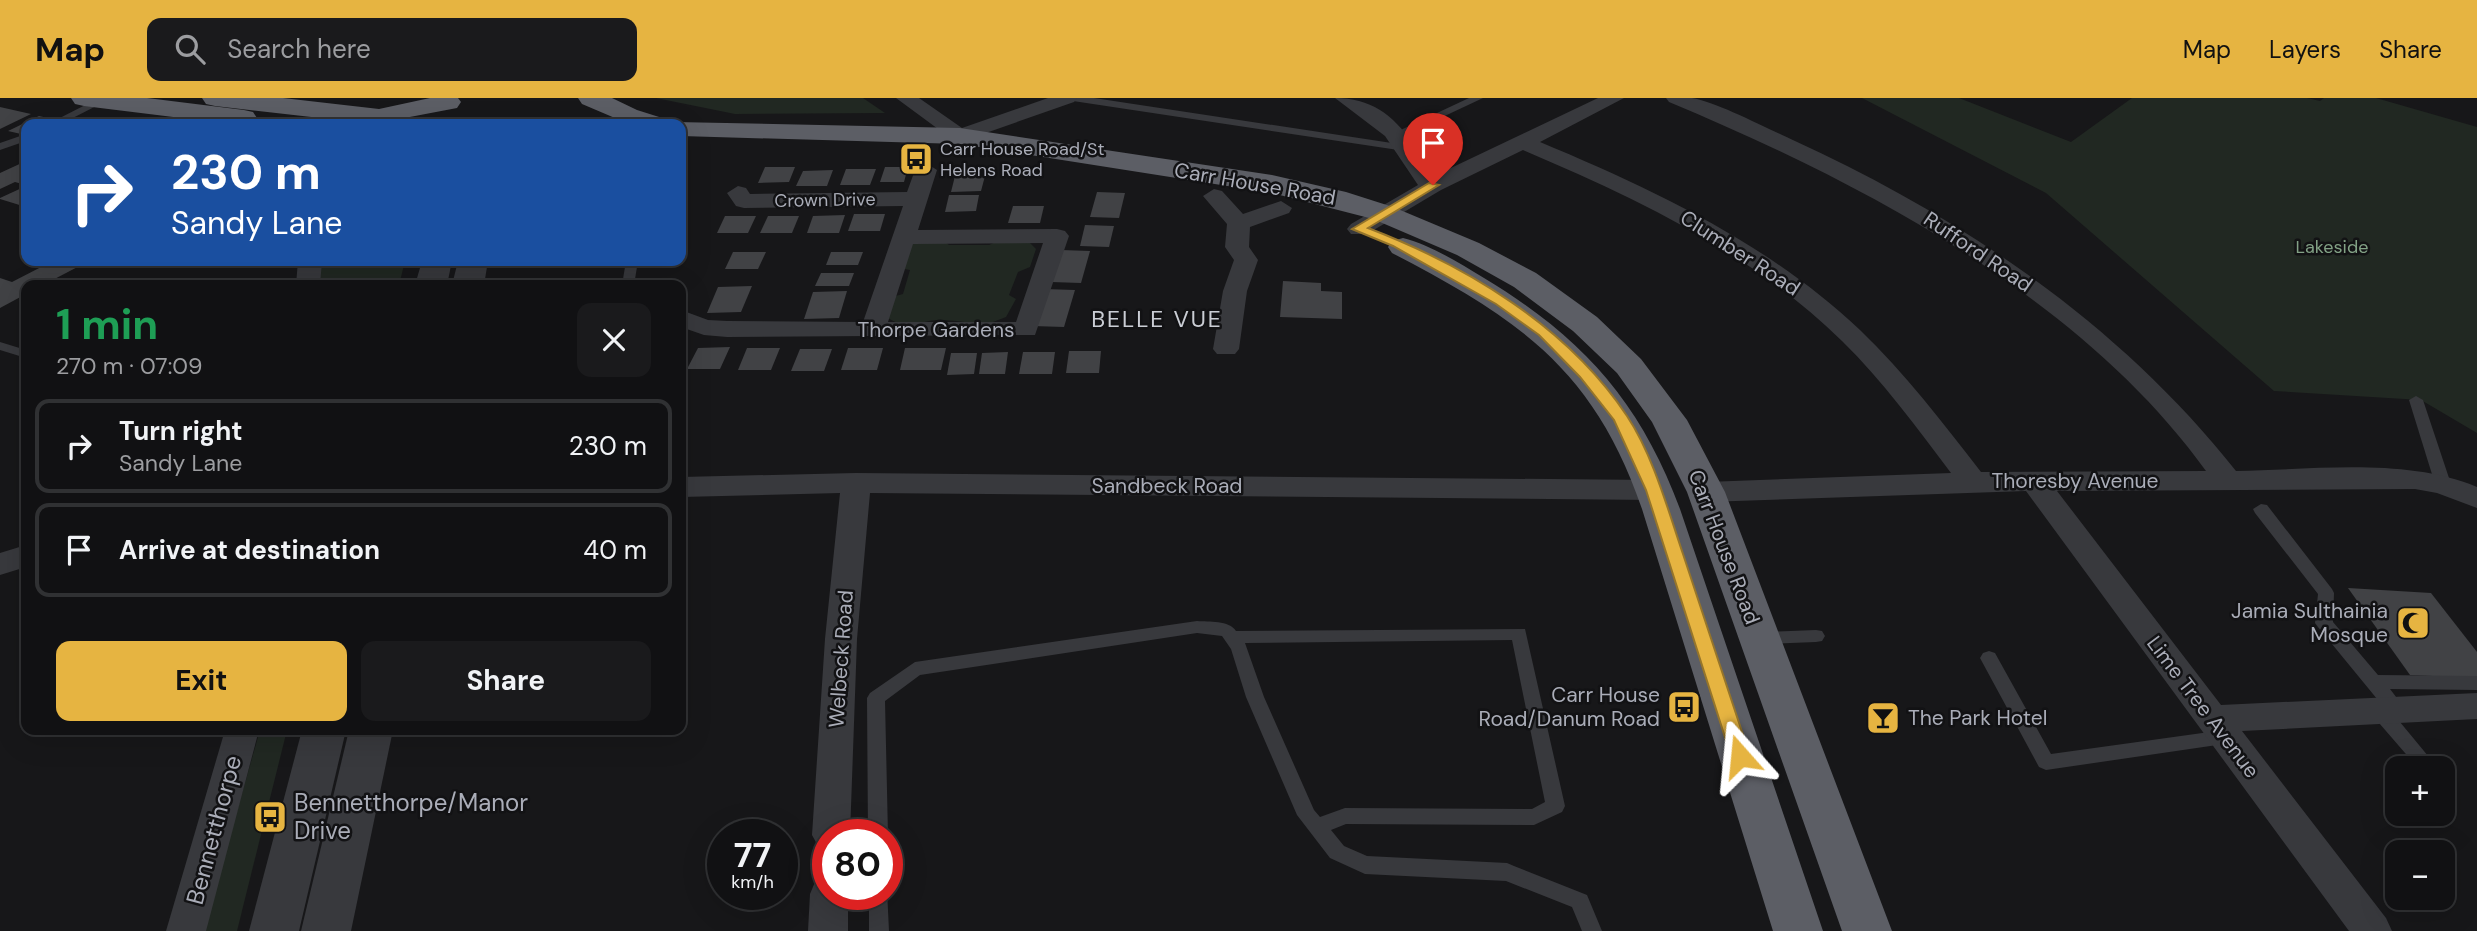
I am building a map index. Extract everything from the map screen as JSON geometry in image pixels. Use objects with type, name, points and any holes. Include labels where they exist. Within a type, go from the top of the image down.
[{"type":"highway","points":[[215,98],[379,117],[402,115],[452,100]]},
{"type":"highway","points":[[583,98],[586,110],[583,119]]},
{"type":"highway","points":[[591,98],[640,119]]},
{"type":"highway","points":[[621,98],[652,119]]},
{"type":"highway","points":[[94,99],[260,119]]},
{"type":"highway","points":[[425,119],[452,100]]},
{"type":"highway","name":"Carr House Road","points":[[686,128],[964,146],[1272,184],[1336,198],[1371,221],[1397,244],[1456,274],[1544,332],[1586,374],[1621,418],[1654,490],[1798,931]]},
{"type":"highway","name":"Carr House Road","points":[[686,146],[906,151],[964,146],[1214,196],[1371,221],[1468,249],[1525,280],[1585,324],[1629,366],[1669,420],[1706,492],[1867,931]]},
{"type":"street","points":[[905,104],[964,146],[1012,118],[1067,98]]},
{"type":"street","points":[[1345,98],[1373,113],[1401,142],[1417,176],[1433,185]]},
{"type":"street","points":[[1371,221],[1433,185],[1614,98]]},
{"type":"street","name":"Rufford Road","points":[[1675,98],[1733,120],[1844,171],[1973,245],[2111,352],[2184,423],[2228,480]]},
{"type":"street","name":"Clumber Road","points":[[1523,142],[1643,193],[1759,260],[1801,291],[1851,336],[1900,387],[1973,482]]},
{"type":"street","points":[[873,330],[926,170]]},
{"type":"street","name":"Crown Drive","points":[[738,192],[744,201],[917,199]]},
{"type":"street","points":[[1214,196],[1239,223],[1237,247],[1246,260],[1235,291],[1226,349]]},
{"type":"street","points":[[1239,223],[1256,214],[1281,208]]},
{"type":"street","name":"Thorpe Gardens","points":[[686,320],[704,327],[716,328],[1026,330],[1057,236],[904,237]]},
{"type":"street","name":"Thoresby Avenue","points":[[1706,492],[1973,482],[2415,479],[2443,484],[2477,498]]},
{"type":"street","name":"Sandbeck Road","points":[[686,487],[856,483],[1654,490]]},
{"type":"street","name":"Welbeck Road","points":[[832,819],[841,639],[856,483]]},
{"type":"street","name":"Lime Tree Avenue","points":[[2035,483],[2372,931]]},
{"type":"street","points":[[0,564],[21,558]]},
{"type":"street","points":[[2218,728],[2383,701],[2477,706]]},
{"type":"street","name":"Bennetthorpe","points":[[186,931],[241,735]]},
{"type":"street","points":[[274,931],[323,735]]},
{"type":"street","points":[[326,931],[370,735]]},
{"type":"street","points":[[828,931],[829,910]]},
{"type":"lane","points":[[1073,98],[1401,142],[1478,98]]},
{"type":"lane","points":[[63,119],[94,99]]},
{"type":"lane","points":[[0,147],[21,139]]},
{"type":"lane","points":[[0,346],[21,352]]},
{"type":"lane","points":[[2416,400],[2443,484]]},
{"type":"lane","points":[[2261,509],[2326,593],[2324,623],[2421,756]]},
{"type":"lane","points":[[878,819],[876,698],[907,673],[915,669],[1197,627],[1227,630],[1307,815],[1337,852],[1365,865],[1507,872],[1580,901],[1592,931]]},
{"type":"lane","points":[[1232,637],[1520,634],[1555,806],[1534,817],[1345,816],[1317,827]]},
{"type":"lane","points":[[1759,638],[1816,636]]},
{"type":"lane","points":[[1990,658],[2046,762],[2218,728]]},
{"type":"lane","points":[[2383,701],[2477,683]]},
{"type":"lane","points":[[879,910],[879,931]]},
{"type":"green space","points":[[656,98],[863,98],[885,113],[735,114]]},
{"type":"green space","name":"Lakeside","points":[[1862,98],[1959,98],[2071,142],[2132,98],[2307,98],[2320,101],[2324,98],[2376,98],[2477,127],[2477,433],[2421,400],[2274,391],[2046,193]]},
{"type":"green space","points":[[943,240],[949,245],[1028,241],[1036,249],[1030,267],[1018,272],[1009,295],[1016,299],[1006,317],[980,327],[975,323],[946,320],[907,324],[886,317],[892,297],[903,294],[910,270],[899,268],[914,241]]},
{"type":"green space","points":[[320,266],[404,266],[400,280],[318,280]]},
{"type":"green space","points":[[259,735],[286,735],[237,931],[203,931]]},
{"type":"building","points":[[0,107],[31,114],[0,129]]},
{"type":"building","points":[[21,125],[21,134],[8,131]]},
{"type":"building","points":[[21,163],[21,184],[15,182],[0,189],[0,173]]},
{"type":"building","points":[[765,167],[795,167],[789,182],[758,183]]},
{"type":"building","points":[[885,167],[908,167],[904,182],[880,182]]},
{"type":"building","points":[[846,169],[876,169],[870,185],[840,185]]},
{"type":"building","points":[[833,170],[827,186],[796,186],[803,171]]},
{"type":"building","points":[[955,176],[985,176],[981,191],[951,192]]},
{"type":"building","points":[[21,188],[21,205],[0,198]]},
{"type":"building","points":[[1097,192],[1125,193],[1119,218],[1090,217]]},
{"type":"building","points":[[949,195],[979,195],[976,211],[945,212]]},
{"type":"building","points":[[1013,206],[1044,206],[1040,223],[1008,223]]},
{"type":"building","points":[[854,214],[885,214],[880,231],[848,231]]},
{"type":"building","points":[[845,215],[839,233],[807,233],[813,216]]},
{"type":"building","points":[[725,216],[756,216],[748,233],[717,233]]},
{"type":"building","points":[[768,216],[799,216],[792,233],[760,233]]},
{"type":"building","points":[[1085,225],[1114,226],[1109,247],[1080,246]]},
{"type":"building","points":[[1061,250],[1090,251],[1081,283],[1051,282]]},
{"type":"building","points":[[733,252],[766,252],[758,269],[725,269]]},
{"type":"building","points":[[831,252],[863,252],[858,265],[826,265]]},
{"type":"building","points":[[43,266],[79,266],[53,280],[21,280],[21,297],[0,308],[0,278],[12,282]]},
{"type":"building","points":[[821,273],[854,273],[849,286],[815,286]]},
{"type":"building","points":[[1283,281],[1321,283],[1321,291],[1342,292],[1342,319],[1280,317]]},
{"type":"building","points":[[752,286],[741,312],[707,313],[718,287]]},
{"type":"building","points":[[1044,289],[1075,290],[1064,327],[1032,326]]},
{"type":"building","points":[[847,291],[839,318],[804,319],[813,292]]},
{"type":"building","points":[[730,347],[720,369],[687,369],[698,348]]},
{"type":"building","points":[[747,348],[780,348],[771,370],[738,370]]},
{"type":"building","points":[[848,348],[883,348],[877,370],[841,370]]},
{"type":"building","points":[[905,348],[946,348],[941,370],[900,370]]},
{"type":"building","points":[[800,349],[832,349],[824,371],[791,371]]},
{"type":"building","points":[[1069,351],[1101,351],[1099,373],[1066,373]]},
{"type":"building","points":[[1008,352],[1005,374],[979,374],[982,353]]},
{"type":"building","points":[[1023,352],[1055,352],[1052,374],[1019,374]]},
{"type":"building","points":[[951,353],[977,353],[974,374],[947,375]]},
{"type":"building","name":"Jamia Sulthainia Mosque","points":[[2348,588],[2431,593],[2477,652],[2477,678],[2410,675]]},
{"type":"place","name":"Carr House Road/St Helens Road","points":[[916,159]]},
{"type":"place","name":"Jamia Sulthainia Mosque","points":[[2413,623]]},
{"type":"place","name":"Carr House Road/Danum Road","points":[[1684,707]]},
{"type":"place","name":"The Park Hotel","points":[[1883,718]]},
{"type":"place","name":"Bennetthorpe/Manor Drive","points":[[270,817]]},
{"type":"district","name":"BELLE VUE","points":[[1157,319]]},
{"type":"route","points":[[1433,185],[1359,229],[1397,244],[1456,274],[1501,301],[1544,332],[1586,374],[1621,418],[1654,490],[1740,756]]}]
